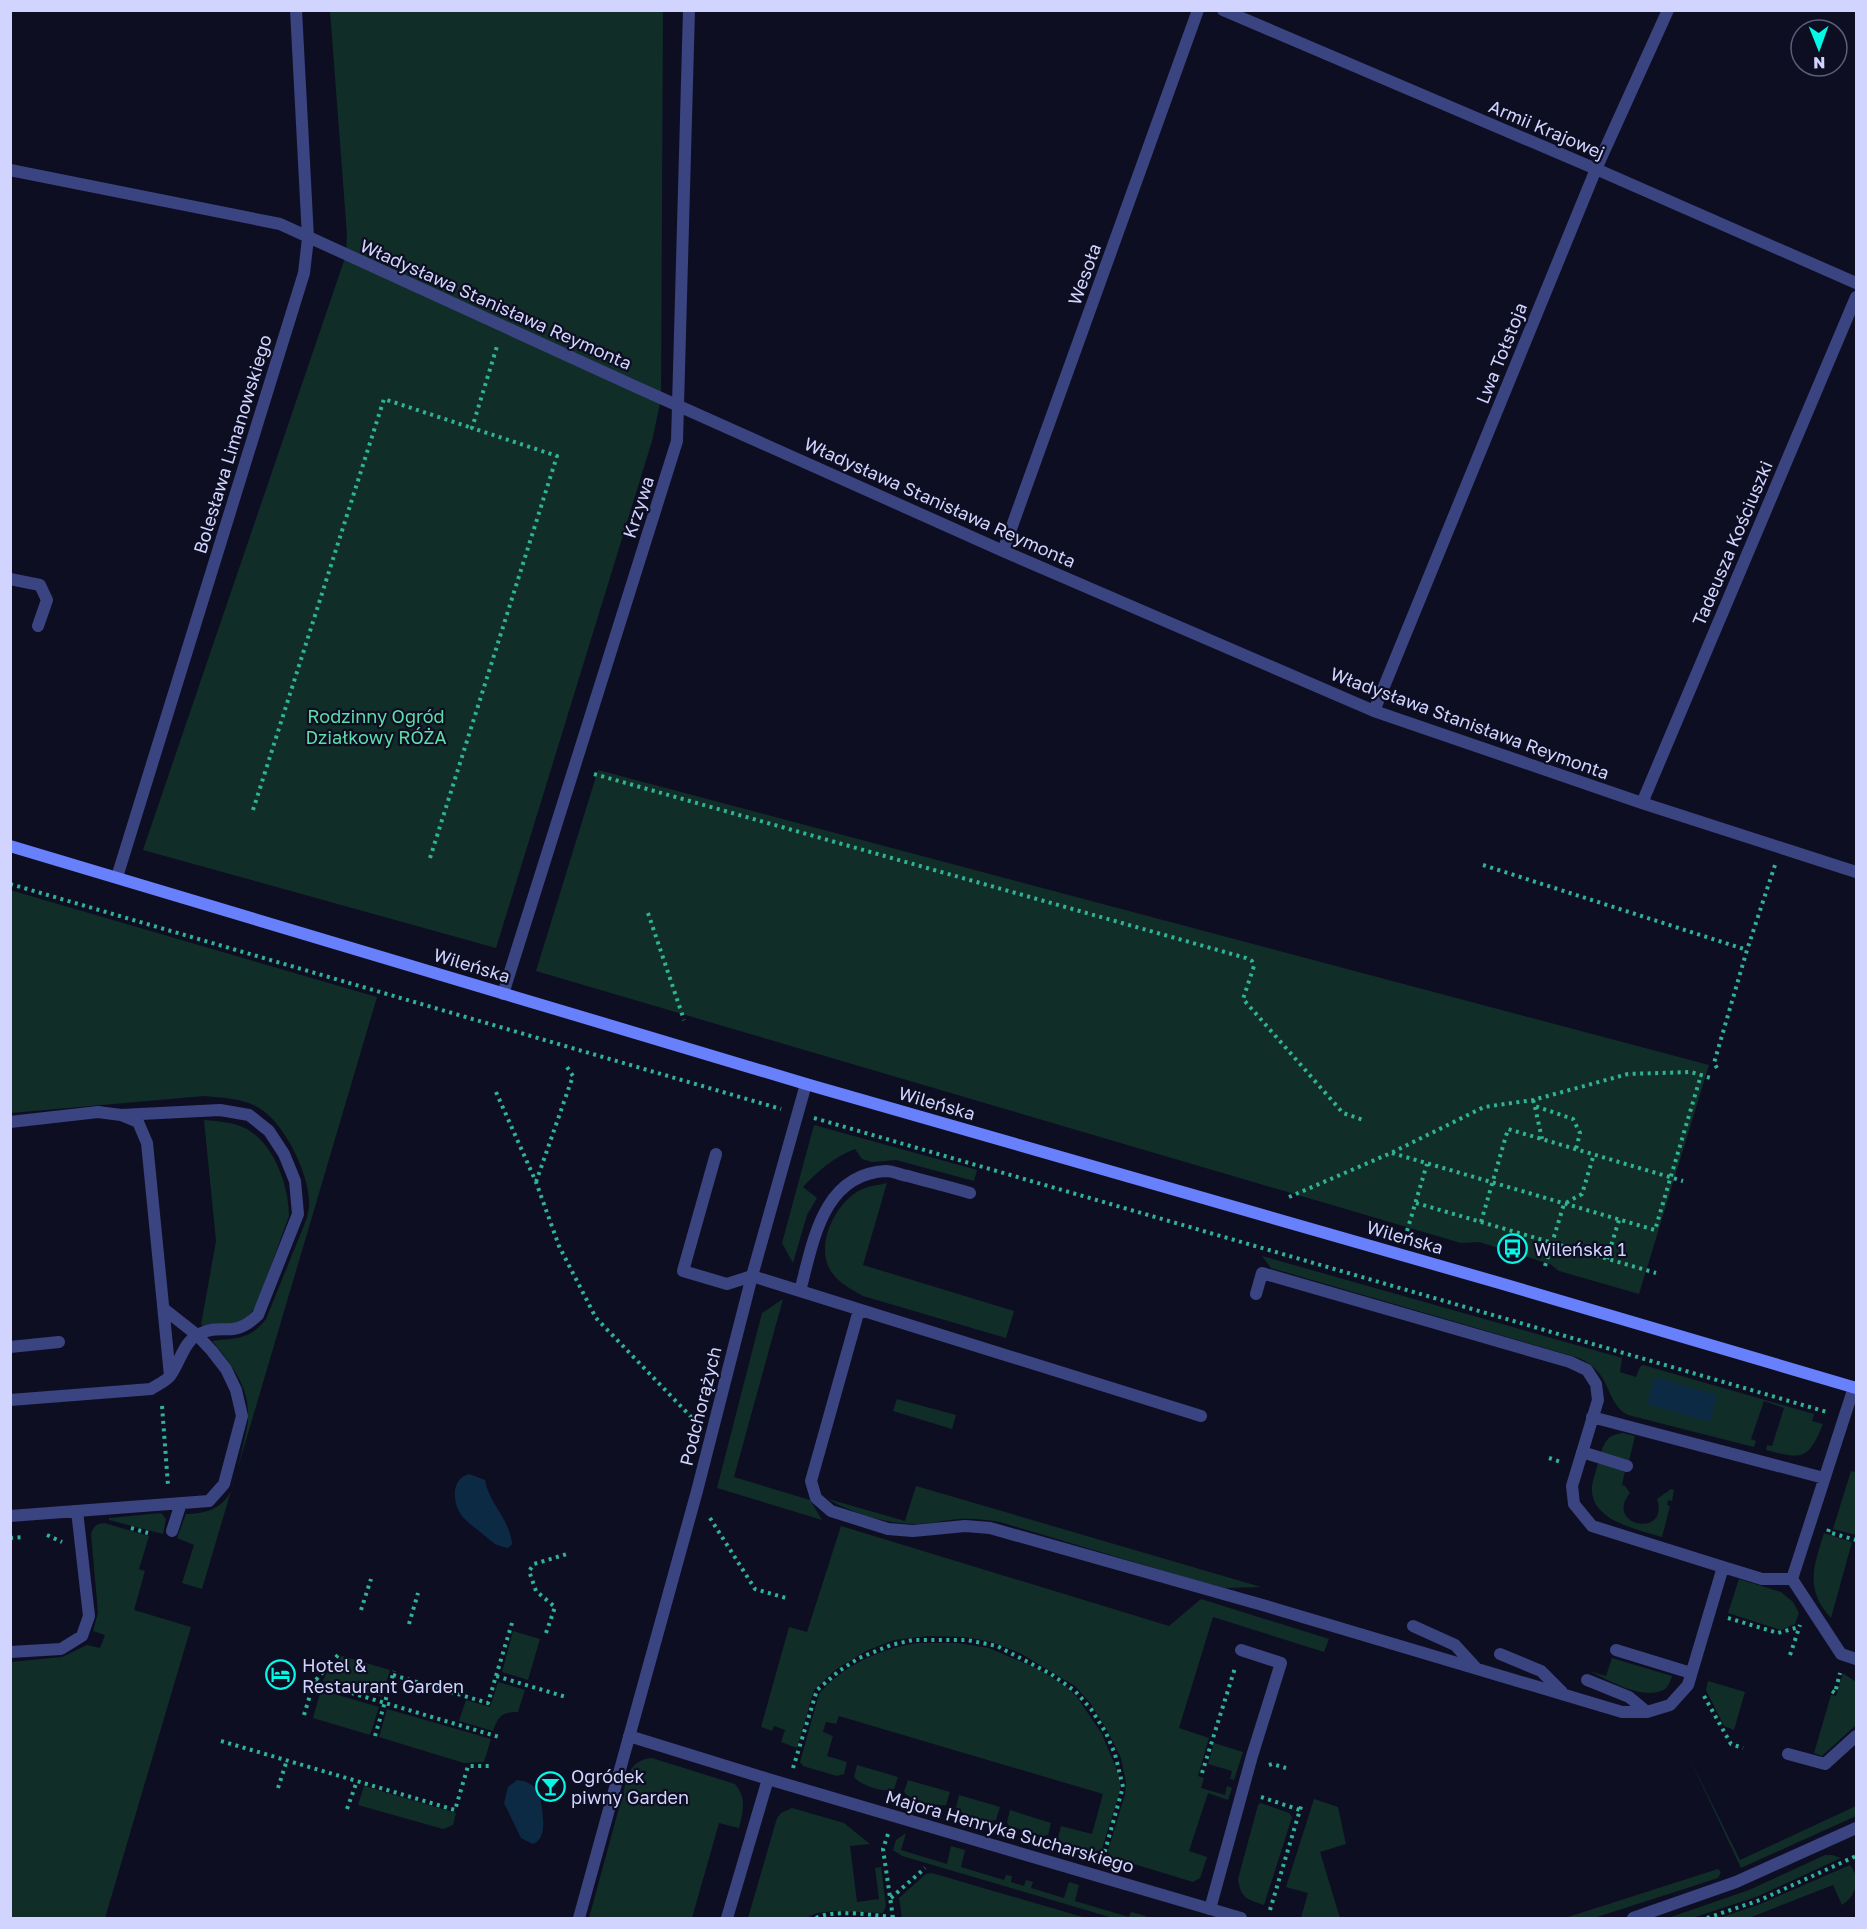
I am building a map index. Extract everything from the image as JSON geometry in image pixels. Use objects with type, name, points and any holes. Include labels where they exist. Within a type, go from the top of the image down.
[{"type":"street","name":"Bolesława Limanowskiego","points":[[117,877],[304,273],[308,238],[296,10]]},
{"type":"street","name":"Krzywa","points":[[503,994],[677,441],[689,10]]},
{"type":"street","name":"Wesoła","points":[[1004,551],[1198,10]]},
{"type":"street","name":"Armii Krajowej","points":[[1223,10],[1857,283]]},
{"type":"street","name":"Lwa Tołstoja","points":[[1374,711],[1596,169],[1668,10]]},
{"type":"street","name":"Władysława Stanisława Reymonta","points":[[10,170],[280,224],[502,327],[1004,551],[1374,711],[1642,803],[1857,872]]},
{"type":"street","name":"Tadeusza Kościuszki","points":[[1642,803],[1857,297]]},
{"type":"street","points":[[10,579],[40,585],[47,600],[39,627]]},
{"type":"street","name":"Wileńska","points":[[10,846],[806,1084],[1492,1280],[1855,1388]]},
{"type":"street","name":"Podchorążych","points":[[579,1918],[806,1084]]},
{"type":"street","points":[[10,1122],[98,1112],[121,1115],[220,1110],[249,1115],[269,1131],[284,1154],[295,1181],[298,1214],[258,1315],[247,1326],[231,1331],[211,1330],[197,1335],[165,1379],[152,1389],[10,1400]]},
{"type":"street","points":[[121,1115],[138,1122],[147,1143],[164,1309],[165,1379]]},
{"type":"street","points":[[716,1154],[683,1271],[727,1284],[752,1276],[1201,1416]]},
{"type":"street","points":[[800,1291],[819,1224],[828,1204],[841,1190],[861,1177],[887,1171],[970,1193]]},
{"type":"street","points":[[1256,1294],[1262,1273],[1570,1362],[1587,1370],[1596,1384],[1598,1400],[1572,1486],[1574,1504],[1592,1526],[1762,1579],[1792,1579]]},
{"type":"street","points":[[10,1516],[209,1501],[224,1484],[242,1416],[236,1390],[226,1369],[197,1335],[164,1309]]},
{"type":"street","points":[[859,1310],[811,1481],[816,1498],[831,1511],[888,1528],[913,1531],[965,1526],[990,1528],[1266,1606],[1622,1712],[1647,1712],[1670,1705],[1688,1685],[1723,1567]]},
{"type":"street","points":[[10,1347],[59,1342]]},
{"type":"street","points":[[1792,1579],[1855,1388]]},
{"type":"street","points":[[1592,1417],[1824,1478]]},
{"type":"street","points":[[1582,1452],[1627,1466]]},
{"type":"street","points":[[172,1531],[175,1503]]},
{"type":"street","points":[[10,1652],[61,1648],[82,1636],[89,1616],[77,1511]]},
{"type":"street","points":[[1792,1579],[1841,1654],[1857,1659]]},
{"type":"street","points":[[1413,1626],[1455,1645],[1478,1669]]},
{"type":"street","points":[[1212,1914],[1252,1756],[1281,1663],[1240,1650]]},
{"type":"street","points":[[1616,1650],[1691,1673]]},
{"type":"street","points":[[1500,1654],[1541,1671],[1565,1695]]},
{"type":"street","points":[[1587,1680],[1629,1697],[1647,1712]]},
{"type":"street","points":[[629,1736],[768,1779],[727,1918]]},
{"type":"street","points":[[1788,1754],[1825,1764],[1857,1736]]},
{"type":"street","name":"Majora Henryka Sucharskiego","points":[[768,1779],[1212,1914],[1241,1918]]},
{"type":"street","points":[[1633,1918],[1736,1882],[1857,1828]]},
{"type":"path","points":[[472,428],[502,327]]},
{"type":"path","points":[[253,810],[384,399],[557,456],[430,858]]},
{"type":"path","points":[[594,774],[1246,958],[1252,961],[1254,966],[1244,999],[1343,1113],[1363,1120]]},
{"type":"path","points":[[1717,1068],[1714,1063],[1747,950],[1781,847]]},
{"type":"path","points":[[1484,865],[1747,950]]},
{"type":"path","points":[[10,884],[1844,1417]]},
{"type":"path","points":[[648,913],[684,1020]]},
{"type":"path","points":[[536,1182],[573,1076],[567,1067]]},
{"type":"path","points":[[1289,1197],[1391,1153],[1484,1107],[1533,1100],[1628,1074],[1691,1072],[1714,1079]]},
{"type":"path","points":[[1391,1153],[1655,1230],[1701,1075]]},
{"type":"path","points":[[496,1092],[536,1182],[559,1246],[596,1318],[711,1438]]},
{"type":"path","points":[[1533,1100],[1542,1138]]},
{"type":"path","points":[[1535,1106],[1573,1119],[1580,1133],[1576,1149]]},
{"type":"path","points":[[1481,1222],[1508,1129],[1683,1181]]},
{"type":"path","points":[[1545,1266],[1564,1204],[1582,1194],[1594,1154]]},
{"type":"path","points":[[1407,1231],[1427,1164]]},
{"type":"path","points":[[1416,1203],[1656,1273]]},
{"type":"path","points":[[1607,1259],[1619,1220]]},
{"type":"path","points":[[165,1379],[175,1503]]},
{"type":"path","points":[[706,1512],[755,1589],[786,1598]]},
{"type":"path","points":[[1832,1522],[1828,1532],[1857,1540]]},
{"type":"path","points":[[40,1536],[50,1535],[64,1543]]},
{"type":"path","points":[[10,1538],[30,1536]]},
{"type":"path","points":[[546,1633],[555,1607],[536,1591],[529,1572],[534,1564],[567,1554]]},
{"type":"path","points":[[361,1610],[371,1579]]},
{"type":"path","points":[[409,1624],[418,1593]]},
{"type":"path","points":[[1709,1612],[1778,1633],[1799,1627]]},
{"type":"path","points":[[375,1736],[393,1673],[488,1703],[512,1623]]},
{"type":"path","points":[[793,1768],[818,1690],[839,1671],[859,1658],[891,1645],[913,1640],[967,1640],[997,1646],[1051,1674],[1075,1691],[1091,1709],[1106,1733],[1121,1773],[1123,1787],[1103,1859]]},
{"type":"path","points":[[1202,1773],[1240,1650]]},
{"type":"path","points":[[304,1715],[314,1682],[338,1655]]},
{"type":"path","points":[[1691,1673],[1731,1744],[1743,1748]]},
{"type":"path","points":[[496,1676],[566,1697]]},
{"type":"path","points":[[309,1680],[499,1737]]},
{"type":"path","points":[[220,1740],[455,1810],[468,1766],[490,1766]]},
{"type":"path","points":[[278,1788],[287,1760]]},
{"type":"path","points":[[347,1809],[357,1781]]},
{"type":"path","points":[[1256,1795],[1300,1810]]},
{"type":"path","points":[[1270,1910],[1302,1803]]},
{"type":"path","points":[[816,1918],[839,1914],[893,1918],[884,1849],[892,1815]]},
{"type":"path","points":[[1707,1918],[1760,1900],[1857,1856]]},
{"type":"path","points":[[890,1899],[925,1868]]},
{"type":"green space","name":"Rodzinny Ogród Działkowy RÓŻA","points":[[330,11],[663,11],[661,399],[652,441],[496,948],[143,850],[346,255],[347,235]]},
{"type":"green space","points":[[598,770],[1709,1065],[1639,1294],[1559,1271],[1550,1264],[1479,1242],[1461,1243],[536,971]]},
{"type":"green space","points":[[10,890],[377,997],[237,1469],[248,1421],[247,1400],[237,1374],[212,1341],[242,1337],[254,1331],[266,1319],[307,1218],[308,1189],[300,1164],[287,1138],[271,1117],[256,1106],[234,1099],[204,1096],[11,1113]]},
{"type":"green space","points":[[204,1120],[235,1124],[245,1128],[264,1144],[278,1166],[288,1204],[289,1216],[257,1304],[246,1318],[227,1325],[201,1325],[216,1241]]},
{"type":"green space","points":[[814,1125],[977,1170],[974,1181],[896,1160],[872,1162],[862,1159],[855,1149],[847,1152],[814,1175],[803,1187],[817,1198],[807,1215],[793,1263],[782,1243]]},
{"type":"green space","points":[[887,1183],[863,1265],[1014,1311],[1006,1338],[863,1296],[836,1278],[827,1264],[825,1252],[829,1228],[835,1216],[842,1206],[860,1190]]},
{"type":"green space","points":[[1262,1256],[1622,1358],[1620,1372],[1636,1377],[1643,1365],[1814,1414],[1812,1421],[1823,1424],[1808,1451],[1788,1455],[1766,1450],[1767,1445],[1772,1446],[1784,1408],[1764,1401],[1751,1439],[1756,1441],[1754,1447],[1628,1415],[1615,1403],[1598,1371],[1579,1358],[1271,1268]]},
{"type":"green space","points":[[783,1299],[734,1477],[810,1500],[822,1520],[717,1488],[762,1313]]},
{"type":"green space","points":[[897,1399],[956,1415],[952,1429],[893,1411]]},
{"type":"green space","points":[[1623,1433],[1635,1436],[1629,1461],[1601,1452],[1609,1438]]},
{"type":"green space","points":[[1598,1463],[1625,1471],[1622,1485],[1630,1493],[1624,1504],[1625,1513],[1630,1520],[1638,1523],[1654,1520],[1658,1512],[1657,1499],[1671,1489],[1674,1490],[1672,1501],[1668,1500],[1667,1505],[1670,1506],[1662,1537],[1616,1522],[1598,1508],[1593,1498],[1592,1486]]},
{"type":"green space","points":[[1851,1471],[1856,1472],[1856,1535],[1833,1529]]},
{"type":"green space","points":[[916,1486],[1261,1587],[1225,1588],[1000,1522],[964,1519],[906,1524],[860,1514],[828,1499],[905,1521]]},
{"type":"green space","points":[[231,1491],[202,1589],[182,1583],[194,1545],[177,1538],[186,1514],[205,1512],[216,1507],[226,1499]]},
{"type":"green space","points":[[161,1513],[166,1519],[163,1534],[109,1520],[109,1518]]},
{"type":"green space","points":[[104,1523],[149,1536],[139,1569],[145,1571],[134,1610],[191,1627],[105,1918],[11,1918],[11,1662],[62,1657],[87,1645],[100,1648],[105,1635],[93,1631],[98,1613],[91,1534],[96,1526]]},
{"type":"green space","points":[[841,1526],[1169,1626],[1201,1599],[1329,1639],[1324,1652],[1213,1617],[1179,1728],[1209,1738],[1198,1776],[1204,1778],[1201,1788],[1225,1795],[1227,1786],[1232,1788],[1228,1800],[1208,1793],[1189,1851],[1207,1857],[1200,1878],[1193,1882],[1111,1857],[1108,1851],[1125,1794],[1126,1783],[1121,1758],[1108,1732],[1091,1704],[1075,1686],[1020,1653],[992,1642],[964,1637],[928,1636],[894,1640],[866,1651],[835,1670],[814,1690],[797,1748],[781,1742],[785,1730],[774,1726],[772,1731],[761,1727],[789,1627],[807,1632]]},
{"type":"green space","points":[[1824,1533],[1852,1542],[1831,1618],[1817,1597],[1814,1587],[1817,1556]]},
{"type":"green space","points":[[1739,1579],[1781,1592],[1793,1602],[1799,1613],[1795,1624],[1781,1630],[1728,1613]]},
{"type":"green space","points":[[513,1631],[540,1639],[528,1680],[502,1672]]},
{"type":"green space","points":[[917,1643],[957,1643],[989,1648],[1038,1669],[1067,1687],[1077,1697],[1102,1734],[1120,1778],[1120,1791],[1102,1849],[1095,1852],[1061,1842],[1058,1838],[1061,1826],[1092,1834],[1103,1794],[839,1716],[836,1724],[826,1722],[823,1732],[833,1736],[827,1756],[847,1762],[844,1774],[837,1776],[803,1766],[800,1762],[819,1694],[839,1675],[863,1660],[889,1649]]},
{"type":"green space","points":[[342,1656],[390,1670],[382,1697],[323,1681],[326,1674]]},
{"type":"green space","points":[[1612,1658],[1672,1676],[1665,1689],[1643,1693],[1589,1671],[1606,1676]]},
{"type":"green space","points":[[1843,1673],[1856,1682],[1856,1725],[1822,1756],[1814,1753],[1831,1695],[1836,1696]]},
{"type":"green space","points":[[1708,1681],[1745,1692],[1734,1730],[1724,1726],[1706,1690]]},
{"type":"green space","points":[[498,1682],[525,1690],[518,1712],[501,1716],[493,1731],[459,1721],[466,1700],[490,1707]]},
{"type":"green space","points":[[321,1690],[379,1707],[370,1735],[313,1718]]},
{"type":"green space","points":[[387,1709],[491,1739],[484,1762],[464,1763],[379,1737]]},
{"type":"green space","points":[[1214,1743],[1243,1752],[1234,1780],[1230,1779],[1232,1771],[1208,1764]]},
{"type":"green space","points":[[1689,1757],[1740,1860],[1856,1806],[1856,1816],[1741,1868]]},
{"type":"green space","points":[[652,1758],[735,1784],[743,1800],[739,1828],[719,1823],[692,1918],[589,1918],[628,1775],[637,1763]]},
{"type":"green space","points":[[857,1765],[898,1777],[894,1789],[873,1788],[862,1783],[854,1777]]},
{"type":"green space","points":[[908,1780],[950,1792],[946,1805],[924,1802],[907,1795],[904,1792]]},
{"type":"green space","points":[[364,1786],[456,1813],[453,1825],[443,1829],[358,1805]]},
{"type":"green space","points":[[959,1795],[1000,1807],[996,1820],[969,1816],[960,1811],[956,1808]]},
{"type":"green space","points":[[1314,1799],[1338,1807],[1346,1844],[1320,1852],[1340,1918],[1301,1918],[1308,1893],[1286,1887]]},
{"type":"green space","points":[[1261,1803],[1289,1813],[1292,1817],[1264,1905],[1243,1894],[1238,1879],[1258,1805]]},
{"type":"green space","points":[[792,1808],[844,1823],[870,1844],[850,1846],[857,1902],[879,1899],[875,1868],[881,1867],[886,1906],[883,1913],[835,1911],[817,1913],[806,1918],[748,1918],[777,1818],[781,1813]]},
{"type":"green space","points":[[1010,1810],[1051,1823],[1048,1835],[1043,1836],[1009,1826],[1007,1822]]},
{"type":"green space","points":[[906,1833],[901,1850],[947,1864],[951,1846],[965,1850],[961,1867],[1004,1880],[1006,1875],[1012,1876],[1011,1882],[1024,1886],[1026,1880],[1033,1882],[1031,1888],[1064,1898],[1069,1882],[1079,1885],[1075,1901],[1129,1917],[1131,1912],[1146,1916],[1145,1918],[1113,1918],[902,1856],[893,1850],[896,1840]]},
{"type":"green space","points":[[1825,1855],[1841,1858],[1756,1897],[1692,1918],[1668,1918],[1749,1890]]},
{"type":"green space","points":[[1850,1865],[1856,1881],[1854,1892],[1842,1905],[1833,1885],[1749,1918],[1719,1918],[1758,1905]]},
{"type":"green space","points":[[1718,1869],[1721,1872],[1718,1878],[1594,1918],[1565,1918]]},
{"type":"green space","points":[[932,1873],[1086,1918],[902,1918],[899,1898],[926,1874]]},
{"type":"water","points":[[1655,1377],[1717,1395],[1710,1422],[1647,1404]]},
{"type":"water","points":[[469,1474],[485,1480],[487,1489],[508,1527],[512,1544],[508,1548],[492,1542],[467,1521],[459,1511],[456,1505],[455,1490],[461,1478]]},
{"type":"water","points":[[517,1780],[530,1784],[540,1794],[543,1829],[538,1840],[533,1844],[521,1838],[504,1803],[508,1787]]},
{"type":"place","name":"Wileńska 1","points":[[1513,1249]]},
{"type":"place","name":"Hotel & Restaurant Garden","points":[[281,1675]]},
{"type":"place","name":"Ogródek piwny Garden","points":[[550,1786]]}]
